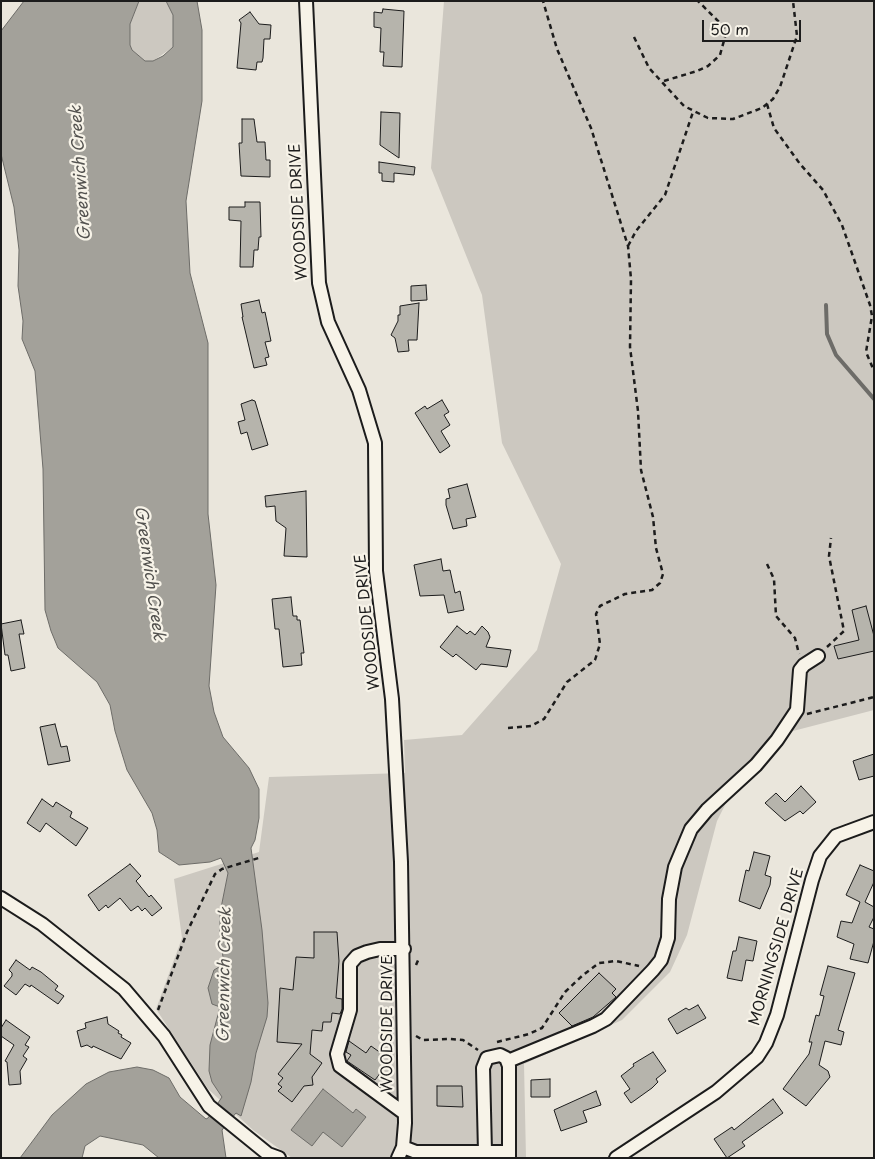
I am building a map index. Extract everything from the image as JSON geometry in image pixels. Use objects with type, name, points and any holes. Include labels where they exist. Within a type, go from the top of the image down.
[{"type":"street","name":"WOODSIDE DRIVE","points":[[306,1],[319,283],[328,322],[359,390],[375,443],[376,572],[395,736],[404,949],[404,1113],[400,1152]]},
{"type":"street","points":[[508,1061],[584,1030],[606,1018],[653,970],[660,960],[668,938],[669,899],[675,867],[691,829],[707,810],[756,765],[777,740],[797,710],[800,670],[818,656]]},
{"type":"street","name":"MORNINGSIDE DRIVE","points":[[616,1158],[716,1092],[757,1057],[766,1043],[774,1024],[820,856],[836,836],[874,822]]},
{"type":"street","points":[[1,898],[42,924],[95,964],[124,989],[154,1022],[209,1106],[268,1154],[279,1158]]},
{"type":"street","points":[[404,949],[380,949],[367,952],[357,956],[350,964],[350,1010],[337,1054],[340,1066],[404,1113]]},
{"type":"street","points":[[400,1152],[417,1155],[485,1152],[509,1155],[508,1061],[503,1056],[493,1055],[487,1058],[483,1068],[485,1152]]},
{"type":"path","points":[[508,728],[531,726],[544,719],[567,682],[595,660],[599,650],[596,614],[600,606],[626,594],[652,590],[662,579],[663,570],[656,548],[653,517],[641,470],[638,411],[630,347],[631,279],[628,246],[591,128],[557,49],[543,1]]},
{"type":"path","points":[[664,81],[702,68],[720,55],[725,37],[724,26],[698,1]]},
{"type":"path","points":[[634,37],[644,60],[684,106],[708,118],[733,119],[768,104],[780,87],[797,40],[793,1]]},
{"type":"path","points":[[768,104],[774,128],[800,164],[823,190],[842,225],[870,306],[872,316],[866,352],[874,371]]},
{"type":"path","points":[[628,246],[636,231],[665,195],[693,112]]},
{"type":"path","points":[[818,656],[844,631],[829,556],[831,538]]},
{"type":"path","points":[[767,564],[774,578],[776,616],[798,643],[800,670]]},
{"type":"path","points":[[794,715],[874,697]]},
{"type":"path","points":[[154,1022],[187,932],[215,874],[222,869],[253,858],[262,857]]},
{"type":"path","points":[[413,971],[420,958]]},
{"type":"path","points":[[492,1044],[529,1034],[542,1028],[565,992],[592,968],[604,961],[625,962],[653,970]]},
{"type":"path","points":[[414,1034],[423,1040],[457,1039],[466,1042],[474,1050],[483,1049]]},
{"type":"shaded area","points":[[139,1],[166,1],[173,15],[173,47],[153,61],[145,61],[132,50],[130,45],[130,24]]},
{"type":"shaded area","points":[[444,1],[874,1],[874,710],[793,731],[728,799],[717,821],[687,935],[670,972],[622,1020],[524,1064],[526,1158],[292,1158],[253,1130],[208,1089],[156,1009],[182,938],[174,879],[259,852],[269,777],[405,773],[404,740],[462,735],[537,650],[561,564],[502,443],[482,295],[431,168]]},
{"type":"water","name":"Greenwich Creek","points":[[24,1],[139,1],[130,24],[130,45],[132,50],[145,61],[153,61],[163,56],[173,47],[173,15],[166,1],[197,1],[202,30],[202,101],[186,201],[190,273],[208,343],[208,514],[216,585],[209,686],[214,712],[223,737],[249,768],[259,789],[259,818],[255,840],[251,848],[262,930],[268,1003],[267,1017],[241,1116],[236,1113],[222,1130],[226,1158],[159,1158],[143,1145],[100,1136],[85,1146],[82,1158],[20,1158],[52,1115],[86,1084],[109,1072],[137,1067],[153,1070],[169,1078],[180,1097],[206,1119],[208,1118],[222,1097],[212,1082],[209,1071],[210,1045],[220,1007],[212,1004],[208,988],[214,970],[224,964],[220,936],[220,913],[228,873],[221,858],[210,862],[179,865],[159,852],[157,830],[152,813],[127,770],[115,731],[110,705],[97,682],[58,648],[45,610],[43,469],[35,371],[22,339],[23,321],[18,286],[19,250],[14,207],[1,154],[1,31]]},
{"type":"water","points":[[323,1089],[353,1113],[356,1109],[366,1117],[342,1147],[323,1132],[312,1146],[291,1130]]},
{"type":"building","points":[[383,9],[404,11],[402,67],[383,66],[384,52],[380,52],[381,28],[374,27],[374,12],[382,13]]},
{"type":"building","points":[[250,12],[259,24],[271,25],[270,39],[264,39],[262,62],[257,62],[256,70],[237,68],[241,23],[239,20]]},
{"type":"building","points":[[381,112],[400,113],[399,158],[380,145]]},
{"type":"building","points":[[242,119],[254,119],[257,142],[265,142],[266,160],[270,160],[270,177],[241,176],[239,143],[242,143]]},
{"type":"building","points":[[379,162],[415,167],[414,175],[394,173],[394,182],[382,181],[382,173],[379,173]]},
{"type":"building","points":[[245,202],[260,202],[261,237],[259,237],[258,250],[254,250],[253,267],[240,267],[241,221],[229,220],[229,207],[245,207]]},
{"type":"building","points":[[426,285],[427,300],[411,301],[411,286]]},
{"type":"building","points":[[259,300],[262,313],[265,312],[271,341],[265,342],[269,357],[265,358],[267,365],[254,368],[242,317],[241,304]]},
{"type":"building","points":[[419,303],[417,340],[408,340],[409,351],[398,352],[395,338],[391,335],[398,321],[398,315],[400,315],[400,306]]},
{"type":"building","points":[[252,400],[255,401],[268,445],[252,450],[247,432],[241,434],[238,422],[245,420],[241,404]]},
{"type":"building","points":[[442,400],[449,412],[444,415],[450,425],[441,431],[450,446],[440,453],[415,413],[425,406],[427,409]]},
{"type":"building","points":[[467,484],[476,517],[466,519],[467,526],[453,529],[446,505],[446,499],[450,498],[448,489]]},
{"type":"building","points":[[306,491],[307,557],[284,556],[286,528],[276,521],[275,506],[266,507],[265,496]]},
{"type":"building","points":[[441,559],[443,571],[450,570],[455,593],[460,591],[464,610],[448,613],[444,595],[420,596],[414,565]]},
{"type":"building","points":[[291,597],[293,616],[297,616],[297,620],[300,620],[304,653],[301,653],[302,665],[283,667],[279,629],[275,629],[272,599]]},
{"type":"building","points":[[866,606],[874,636],[874,651],[838,659],[834,646],[859,640],[852,610]]},
{"type":"building","points":[[21,620],[24,634],[19,634],[25,668],[11,671],[8,655],[5,655],[1,624]]},
{"type":"building","points":[[457,626],[467,634],[470,631],[475,635],[482,626],[490,637],[486,647],[511,650],[507,667],[481,664],[476,670],[456,654],[453,657],[440,647]]},
{"type":"building","points":[[55,724],[61,747],[67,746],[70,761],[48,765],[40,727]]},
{"type":"building","points":[[874,754],[874,776],[859,780],[853,761]]},
{"type":"building","points":[[801,786],[816,802],[803,814],[800,811],[785,821],[765,803],[776,793],[785,802]]},
{"type":"building","points":[[42,799],[53,807],[56,802],[72,812],[70,817],[88,828],[76,846],[46,823],[40,832],[27,823]]},
{"type":"building","points":[[754,852],[770,856],[765,875],[771,877],[770,885],[760,909],[739,901],[746,870],[749,871]]},
{"type":"building","points":[[130,864],[141,876],[136,881],[149,897],[151,895],[162,908],[152,916],[145,908],[142,911],[138,906],[131,911],[120,898],[108,908],[106,905],[99,911],[88,895]]},
{"type":"building","points":[[860,865],[874,871],[874,882],[865,902],[874,907],[874,917],[869,927],[874,929],[874,941],[868,963],[850,959],[854,944],[837,937],[841,921],[852,923],[860,902],[846,895]]},
{"type":"building","points":[[314,932],[337,932],[339,961],[336,998],[342,999],[342,1009],[340,1014],[332,1013],[331,1022],[323,1022],[322,1031],[312,1030],[310,1054],[322,1063],[312,1077],[313,1085],[304,1086],[292,1102],[278,1091],[282,1087],[278,1084],[283,1078],[278,1074],[302,1044],[277,1042],[280,988],[293,990],[296,957],[314,958]]},
{"type":"building","points":[[739,937],[757,941],[753,961],[746,960],[742,981],[727,978],[733,951],[736,951]]},
{"type":"building","points":[[16,960],[30,970],[32,967],[41,972],[58,986],[55,990],[64,996],[58,1004],[31,985],[30,987],[25,984],[16,995],[4,986],[12,976],[9,970]]},
{"type":"building","points":[[828,966],[855,973],[838,1030],[844,1032],[841,1045],[825,1041],[819,1065],[828,1071],[830,1077],[806,1106],[783,1089],[809,1054],[812,1042],[809,1042],[816,1015],[819,1016],[824,996],[820,995]]},
{"type":"building","points":[[599,973],[616,989],[612,993],[616,997],[593,1017],[572,1026],[559,1013]]},
{"type":"building","points":[[698,1005],[706,1018],[677,1034],[668,1019],[686,1008],[689,1010]]},
{"type":"building","points":[[107,1017],[108,1024],[119,1031],[118,1033],[122,1035],[121,1037],[131,1043],[121,1059],[93,1046],[92,1048],[87,1045],[81,1047],[77,1031],[86,1028],[85,1023]]},
{"type":"building","points":[[6,1020],[30,1037],[25,1045],[29,1047],[23,1056],[27,1059],[20,1071],[21,1084],[9,1085],[7,1062],[5,1061],[14,1045],[1,1036],[1,1028]]},
{"type":"building","points":[[349,1041],[366,1053],[371,1046],[385,1056],[380,1063],[385,1067],[375,1080],[347,1061],[351,1055],[346,1052]]},
{"type":"building","points":[[653,1052],[666,1071],[656,1079],[658,1082],[652,1088],[631,1103],[624,1093],[630,1089],[621,1076],[634,1066],[633,1064]]},
{"type":"building","points":[[550,1079],[550,1097],[531,1097],[531,1080]]},
{"type":"building","points":[[437,1086],[462,1086],[463,1107],[437,1106]]},
{"type":"building","points":[[596,1091],[601,1105],[583,1111],[587,1122],[561,1131],[554,1110]]},
{"type":"building","points":[[773,1099],[783,1113],[742,1142],[745,1146],[727,1158],[714,1139],[732,1127],[734,1130]]},
{"type":"waterway","points":[[826,305],[827,334],[836,355],[874,399]]}]
